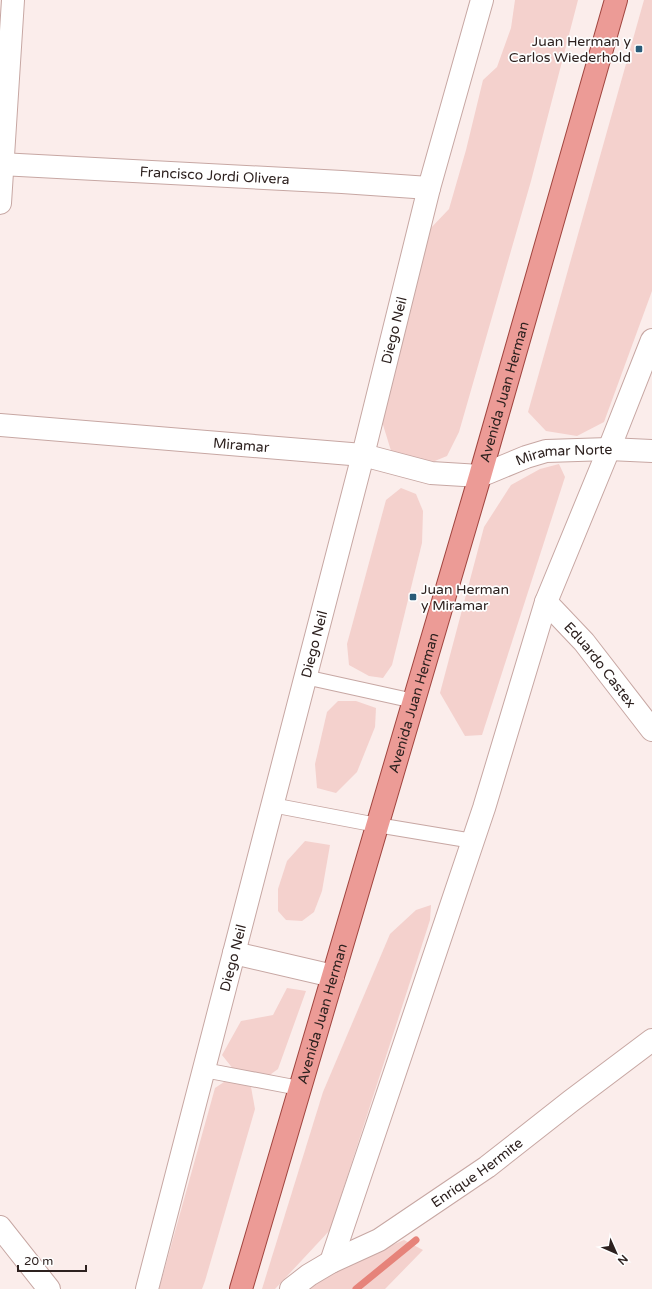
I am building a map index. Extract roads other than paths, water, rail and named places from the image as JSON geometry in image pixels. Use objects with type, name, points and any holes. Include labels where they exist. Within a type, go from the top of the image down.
[{"type":"main road","name":"Avenida Juan Herman","points":[[241,1289],[480,476],[616,0]]},
{"type":"street","points":[[0,203],[1,164],[13,0]]},
{"type":"street","name":"Diego Neil","points":[[147,1289],[362,455],[429,188],[482,0]]},
{"type":"street","name":"Francisco Jordi Olivera","points":[[1,164],[429,188]]},
{"type":"street","points":[[331,1262],[473,841],[546,602],[652,340]]},
{"type":"street","name":"Miramar","points":[[0,425],[362,455],[430,473],[480,476]]},
{"type":"street","name":"Miramar Norte","points":[[480,476],[526,457],[546,451],[609,449],[652,451]]},
{"type":"street","name":"Eduardo Castex","points":[[546,602],[584,642],[652,730]]},
{"type":"street","points":[[234,952],[333,976]]},
{"type":"street","name":"Enrique Hermite","points":[[292,1289],[309,1275],[331,1262],[379,1240],[487,1167],[652,1040]]},
{"type":"street","points":[[0,1226],[50,1289]]},
{"type":"lane","points":[[305,677],[414,701]]},
{"type":"lane","points":[[272,804],[377,825],[473,841]]},
{"type":"lane","points":[[204,1070],[299,1088]]},
{"type":"waterway","points":[[356,1289],[416,1240]]},
{"type":"place","name":"Juan Herman y Carlos Wiederhold","points":[[639,49]]},
{"type":"place","name":"Juan Herman y Miramar","points":[[413,597]]}]
